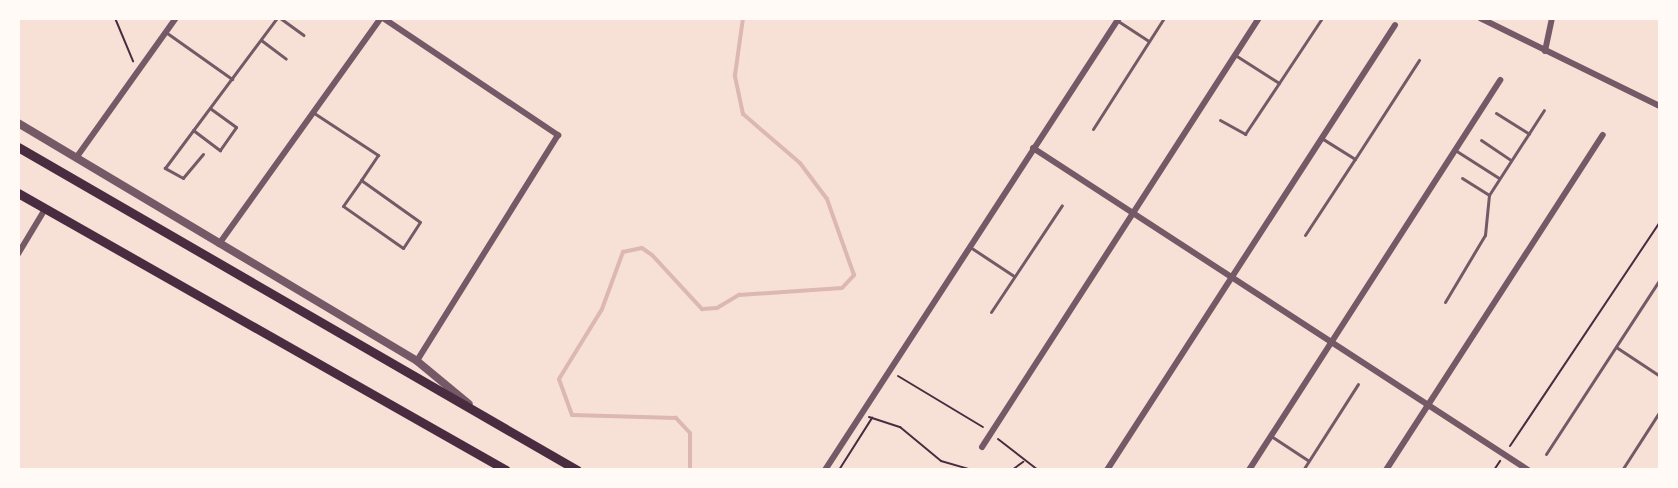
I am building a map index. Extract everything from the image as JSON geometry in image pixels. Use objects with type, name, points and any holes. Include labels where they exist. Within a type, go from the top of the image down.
[{"type":"main road","points":[[18,147],[577,470]]},
{"type":"main road","points":[[18,193],[507,470]]},
{"type":"street","points":[[76,158],[176,18]]},
{"type":"street","points":[[219,243],[382,18],[558,135],[417,361]]},
{"type":"street","points":[[982,447],[1131,212],[1259,18]]},
{"type":"street","points":[[1480,18],[1660,106]]},
{"type":"street","points":[[1545,51],[1552,18]]},
{"type":"street","points":[[825,470],[1118,19]]},
{"type":"street","points":[[1107,470],[1395,25]]},
{"type":"street","points":[[1250,470],[1500,80]]},
{"type":"street","points":[[18,123],[417,361],[487,418]]},
{"type":"street","points":[[1386,470],[1603,135]]},
{"type":"street","points":[[1033,148],[1528,470]]},
{"type":"street","points":[[18,254],[45,209]]},
{"type":"lane","points":[[203,154],[183,178],[165,168],[279,18],[303,35]]},
{"type":"lane","points":[[1093,129],[1164,18]]},
{"type":"lane","points":[[1220,120],[1248,132],[1322,18]]},
{"type":"lane","points":[[1118,19],[1149,41]]},
{"type":"lane","points":[[166,32],[232,79]]},
{"type":"lane","points":[[261,40],[286,59]]},
{"type":"lane","points":[[1235,55],[1279,84]]},
{"type":"lane","points":[[1305,235],[1419,60]]},
{"type":"lane","points":[[193,130],[219,150],[236,128],[210,108]]},
{"type":"lane","points":[[1445,302],[1485,235],[1489,195],[1544,110]]},
{"type":"lane","points":[[313,112],[378,155],[343,206],[403,248],[420,222],[361,180]]},
{"type":"lane","points":[[1496,113],[1528,134]]},
{"type":"lane","points":[[1322,138],[1355,159]]},
{"type":"lane","points":[[1482,140],[1511,160]]},
{"type":"lane","points":[[1455,150],[1499,178]]},
{"type":"lane","points":[[1462,178],[1489,195]]},
{"type":"lane","points":[[991,312],[1062,205]]},
{"type":"lane","points":[[969,247],[1014,276]]},
{"type":"lane","points":[[1546,454],[1660,279]]},
{"type":"lane","points":[[1616,347],[1660,376]]},
{"type":"lane","points":[[1302,470],[1358,384]]},
{"type":"lane","points":[[1622,470],[1660,411]]},
{"type":"lane","points":[[1271,436],[1308,461]]},
{"type":"path","points":[[115,18],[130,48],[135,76]]},
{"type":"path","points":[[1494,470],[1660,222]]},
{"type":"path","points":[[889,370],[976,426],[993,430],[1004,448],[1038,470]]},
{"type":"path","points":[[861,414],[900,427],[941,460],[973,470]]},
{"type":"path","points":[[839,470],[872,418]]},
{"type":"path","points":[[1012,470],[1023,462]]},
{"type":"waterway","points":[[690,470],[690,433],[676,418],[572,415],[559,379],[602,309],[623,252],[642,248],[652,255],[702,309],[717,308],[739,295],[842,288],[854,275],[827,199],[800,163],[743,114],[735,75],[743,18]]}]
